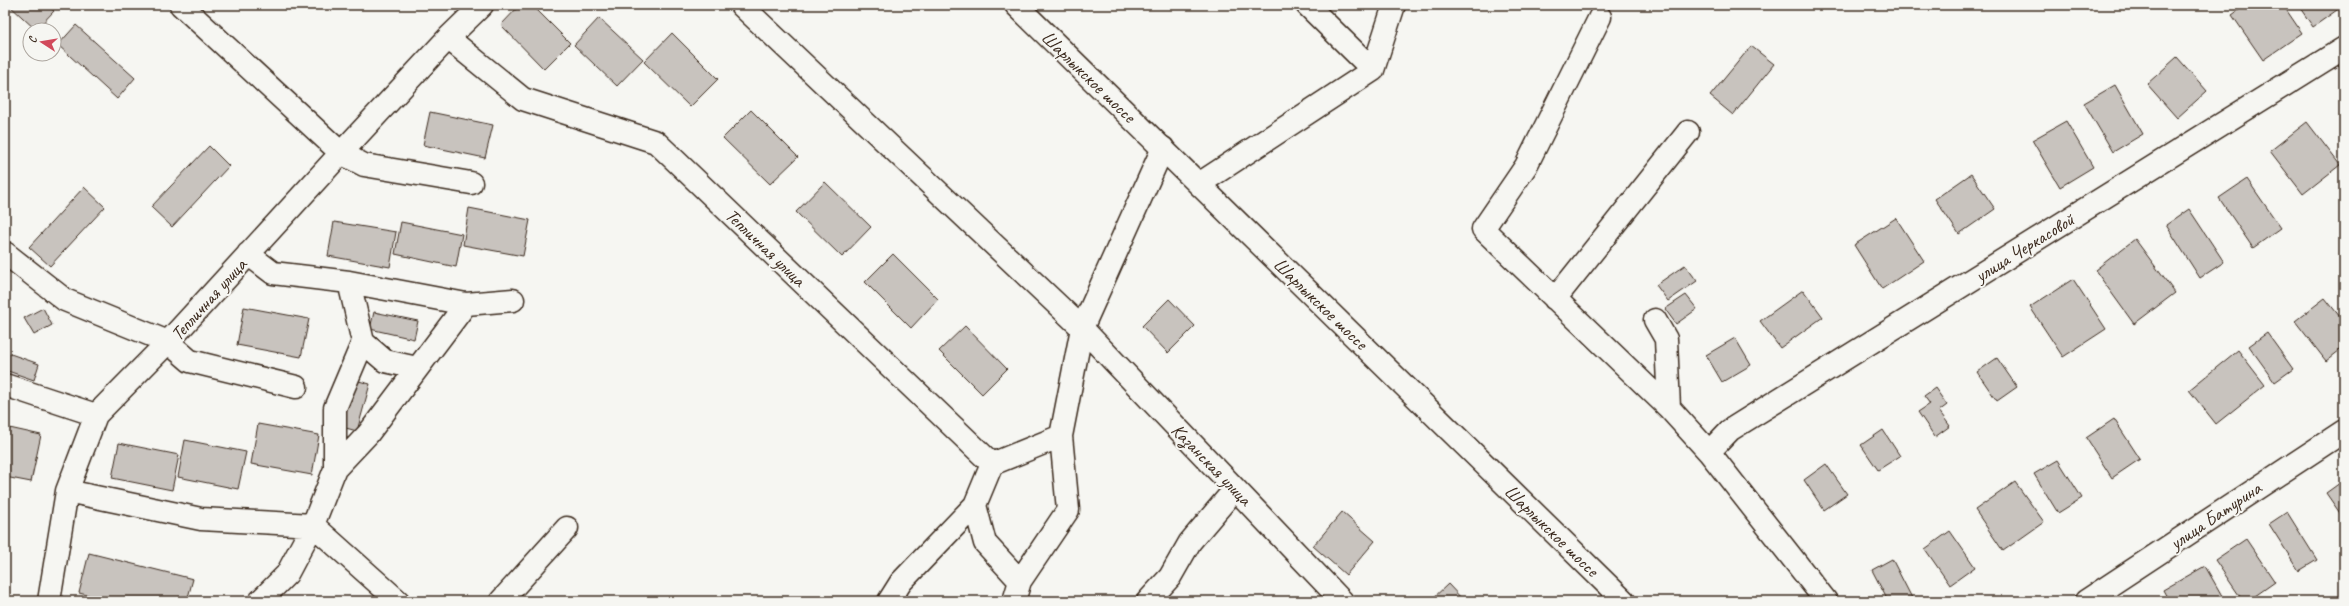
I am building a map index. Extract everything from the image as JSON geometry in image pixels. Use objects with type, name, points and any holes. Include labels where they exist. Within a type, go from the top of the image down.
[{"type":"street","points":[[181,5],[341,153],[364,165],[471,183]]},
{"type":"street","name":"Тепличная улица","points":[[49,601],[67,491],[96,416],[168,342],[448,38],[482,5]]},
{"type":"street","name":"Казанская улица","points":[[741,5],[1082,328],[1342,601]]},
{"type":"street","name":"Шарлыкское шоссе","points":[[1016,5],[1624,601]]},
{"type":"street","points":[[1307,5],[1373,70]]},
{"type":"street","points":[[1200,184],[1373,70],[1394,5]]},
{"type":"street","points":[[1600,17],[1526,166],[1483,229],[1669,408],[1709,452],[1826,601]]},
{"type":"street","name":"Тепличная улица","points":[[448,38],[523,99],[656,142],[992,464]]},
{"type":"street","name":"улица Черкасовой","points":[[1709,452],[1730,430],[2344,48]]},
{"type":"street","points":[[1555,299],[1688,132]]},
{"type":"street","points":[[975,505],[986,543],[1017,591],[1068,510],[1061,436],[1082,328],[1162,148]]},
{"type":"street","points":[[5,253],[65,300],[168,342],[190,361],[296,387]]},
{"type":"street","points":[[248,254],[273,273],[349,282],[466,304],[513,300]]},
{"type":"street","points":[[349,282],[363,342],[385,361],[417,368]]},
{"type":"street","points":[[335,469],[368,434],[466,304]]},
{"type":"street","points":[[1655,320],[1666,338],[1669,408]]},
{"type":"street","points":[[260,601],[287,574],[313,525],[335,469],[335,408],[363,342]]},
{"type":"street","points":[[5,385],[96,416]]},
{"type":"street","name":"улица Батурина","points":[[2086,601],[2344,431]]},
{"type":"street","points":[[888,601],[901,582],[975,505],[992,464],[1061,436]]},
{"type":"street","points":[[1148,601],[1170,577],[1190,542],[1236,489]]},
{"type":"street","points":[[67,491],[201,519],[313,525],[398,601]]},
{"type":"street","points":[[502,601],[567,528]]},
{"type":"building","points":[[9,5],[47,5],[54,11],[44,22],[27,22]]},
{"type":"building","points":[[520,5],[532,5],[570,43],[544,69],[501,25]]},
{"type":"building","points":[[2246,5],[2283,5],[2302,33],[2263,60],[2232,15]]},
{"type":"building","points":[[2298,5],[2344,5],[2313,27]]},
{"type":"building","points":[[599,18],[643,59],[617,86],[574,45]]},
{"type":"building","points":[[76,25],[135,78],[117,99],[62,49],[62,41]]},
{"type":"building","points":[[672,33],[718,79],[690,107],[644,62]]},
{"type":"building","points":[[1751,46],[1774,64],[1733,115],[1710,96]]},
{"type":"building","points":[[2177,57],[2207,91],[2177,118],[2147,84]]},
{"type":"building","points":[[2115,85],[2143,134],[2113,152],[2084,103]]},
{"type":"building","points":[[751,110],[798,157],[770,184],[723,138]]},
{"type":"building","points":[[430,112],[493,125],[485,158],[423,145]]},
{"type":"building","points":[[2066,121],[2093,167],[2060,187],[2032,140]]},
{"type":"building","points":[[2307,122],[2340,165],[2303,194],[2270,151]]},
{"type":"building","points":[[209,146],[229,166],[172,227],[151,207]]},
{"type":"building","points":[[1971,174],[1995,209],[1959,234],[1935,199]]},
{"type":"building","points":[[2247,179],[2281,228],[2253,248],[2219,198]]},
{"type":"building","points":[[825,182],[871,227],[842,257],[796,212]]},
{"type":"building","points":[[84,187],[105,207],[50,266],[29,247]]},
{"type":"building","points":[[469,208],[530,220],[523,256],[463,245]]},
{"type":"building","points":[[2189,209],[2224,262],[2200,278],[2166,225]]},
{"type":"building","points":[[1896,218],[1924,261],[1882,289],[1854,245]]},
{"type":"building","points":[[334,222],[396,232],[390,267],[328,256]]},
{"type":"building","points":[[401,222],[462,234],[456,267],[395,254]]},
{"type":"building","points":[[2135,239],[2175,293],[2134,324],[2095,270]]},
{"type":"building","points":[[893,254],[938,299],[911,328],[865,282]]},
{"type":"building","points":[[1685,265],[1697,281],[1668,301],[1656,285]]},
{"type":"building","points":[[2073,279],[2106,329],[2063,357],[2030,307]]},
{"type":"building","points":[[1803,290],[1823,317],[1780,348],[1760,321]]},
{"type":"building","points":[[1686,295],[1697,309],[1676,324],[1665,309]]},
{"type":"building","points":[[2325,298],[2344,322],[2344,347],[2326,361],[2295,321]]},
{"type":"building","points":[[1169,299],[1195,326],[1168,353],[1142,326]]},
{"type":"building","points":[[244,307],[309,319],[301,357],[237,345]]},
{"type":"building","points":[[43,308],[52,325],[34,335],[24,318]]},
{"type":"building","points":[[374,312],[418,321],[414,339],[370,329]]},
{"type":"building","points":[[965,326],[1007,369],[982,394],[939,351]]},
{"type":"building","points":[[2267,333],[2293,369],[2275,382],[2249,346]]},
{"type":"building","points":[[1735,338],[1751,365],[1722,382],[1706,355]]},
{"type":"building","points":[[2238,350],[2265,385],[2216,424],[2189,390]]},
{"type":"building","points":[[5,352],[39,364],[34,380],[5,370]]},
{"type":"building","points":[[1997,358],[2017,387],[1997,401],[1977,372]]},
{"type":"building","points":[[355,380],[370,384],[357,431],[342,427]]},
{"type":"building","points":[[1935,388],[1947,405],[1939,411],[1950,426],[1935,437],[1918,412],[1930,404],[1924,396]]},
{"type":"building","points":[[2114,419],[2140,459],[2112,478],[2086,438]]},
{"type":"building","points":[[258,424],[319,435],[312,475],[251,464]]},
{"type":"building","points":[[5,427],[41,435],[31,482],[5,477]]},
{"type":"building","points":[[1883,430],[1900,456],[1878,470],[1861,445]]},
{"type":"building","points":[[185,440],[246,452],[238,489],[178,477]]},
{"type":"building","points":[[119,443],[179,455],[172,490],[112,478]]},
{"type":"building","points":[[2058,460],[2082,498],[2058,513],[2034,474]]},
{"type":"building","points":[[1826,464],[1847,494],[1824,510],[1804,480]]},
{"type":"building","points":[[2344,480],[2344,519],[2326,493]]},
{"type":"building","points":[[2015,482],[2044,522],[2003,551],[1975,510]]},
{"type":"building","points":[[1342,512],[1375,541],[1346,575],[1313,546]]},
{"type":"building","points":[[2287,512],[2317,560],[2299,571],[2269,524]]},
{"type":"building","points":[[1950,531],[1975,567],[1950,585],[1925,549]]},
{"type":"building","points":[[2246,539],[2275,582],[2248,601],[2243,601],[2215,560]]},
{"type":"building","points":[[89,553],[193,579],[187,601],[112,601],[79,593]]},
{"type":"building","points":[[1892,559],[1912,598],[1906,601],[1888,601],[1872,570]]},
{"type":"building","points":[[2205,566],[2225,601],[2169,601],[2163,590]]},
{"type":"building","points":[[1448,584],[1464,601],[1430,601]]}]
